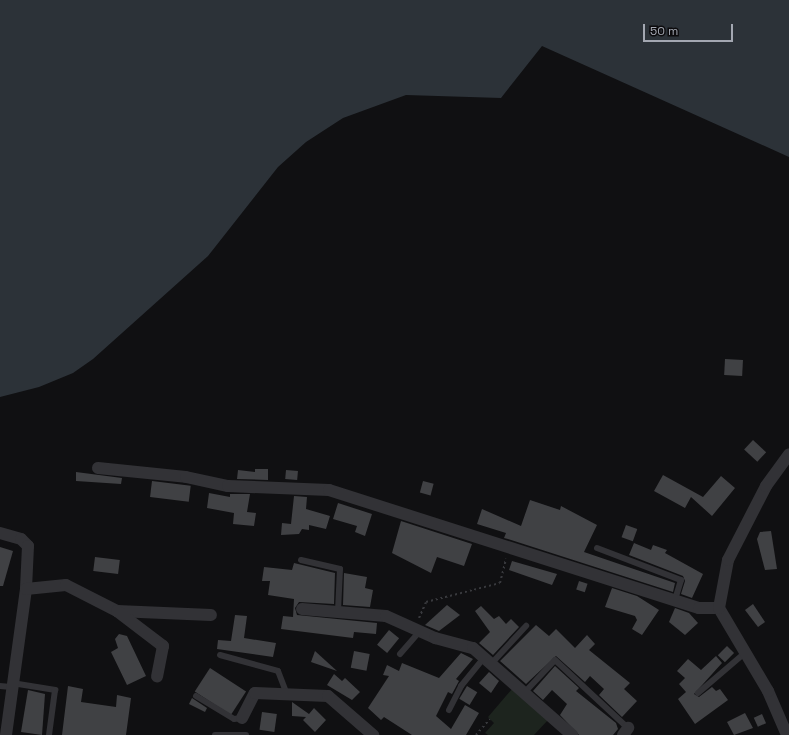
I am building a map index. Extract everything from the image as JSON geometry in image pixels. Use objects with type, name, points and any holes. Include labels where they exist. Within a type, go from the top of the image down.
[{"type":"street","points":[[787,735],[746,652],[719,608],[728,560],[766,486],[789,454]]},
{"type":"street","points":[[98,468],[186,477],[228,486],[329,490],[508,545],[699,608],[719,608]]},
{"type":"street","points":[[0,533],[21,539],[28,546],[26,589],[8,685],[6,735]]},
{"type":"street","points":[[26,589],[66,585],[117,611],[163,646],[157,676]]},
{"type":"street","points":[[302,609],[386,616],[417,630],[473,648],[572,735]]},
{"type":"street","points":[[117,611],[211,615]]},
{"type":"street","points":[[242,718],[255,693],[328,696],[373,735]]},
{"type":"lane","points":[[598,548],[681,580],[675,600]]},
{"type":"lane","points":[[301,560],[340,569],[338,612]]},
{"type":"lane","points":[[449,710],[461,686],[526,626]]},
{"type":"lane","points":[[400,654],[417,630]]},
{"type":"lane","points":[[698,693],[746,652]]},
{"type":"lane","points":[[220,655],[278,670],[286,695]]},
{"type":"lane","points":[[524,693],[555,660],[626,732]]},
{"type":"lane","points":[[8,685],[54,690],[49,735]]},
{"type":"lane","points":[[196,696],[234,719],[242,718]]},
{"type":"lane","points":[[215,735],[246,735]]},
{"type":"path","points":[[417,630],[426,602],[500,583],[508,545]]},
{"type":"path","points":[[476,735],[490,719]]},
{"type":"shaded area","points":[[0,0],[789,0],[789,157],[542,46],[501,98],[406,95],[343,118],[306,142],[278,167],[208,256],[93,359],[73,373],[39,387],[0,397]]},
{"type":"shaded area","points":[[512,689],[548,720],[534,735],[488,735],[485,733],[494,723],[488,717]]},
{"type":"building","points":[[725,359],[743,360],[742,376],[724,375]]},
{"type":"building","points":[[753,440],[766,452],[757,462],[744,450]]},
{"type":"building","points":[[255,469],[268,469],[268,480],[237,479],[238,470],[255,472]]},
{"type":"building","points":[[286,470],[298,471],[297,480],[285,479]]},
{"type":"building","points":[[76,472],[122,478],[121,484],[76,481]]},
{"type":"building","points":[[663,475],[703,497],[721,476],[735,488],[712,516],[691,497],[685,508],[654,491]]},
{"type":"building","points":[[152,481],[191,486],[189,502],[150,497]]},
{"type":"building","points":[[423,481],[434,484],[431,495],[420,493]]},
{"type":"building","points":[[209,493],[230,497],[230,494],[250,494],[247,512],[256,513],[254,526],[233,524],[234,513],[207,508]]},
{"type":"building","points":[[294,496],[307,497],[306,509],[330,516],[326,529],[309,525],[309,530],[302,529],[299,534],[281,535],[282,523],[291,524]]},
{"type":"building","points":[[530,500],[560,510],[561,506],[597,525],[584,552],[675,583],[673,592],[504,538],[506,533],[477,524],[482,509],[521,526]]},
{"type":"building","points":[[338,503],[372,514],[365,536],[355,532],[357,526],[333,519]]},
{"type":"building","points":[[401,521],[472,544],[464,566],[437,557],[431,573],[392,553]]},
{"type":"building","points":[[626,525],[637,529],[633,541],[622,537]]},
{"type":"building","points":[[771,531],[777,569],[765,570],[757,539],[760,532]]},
{"type":"building","points":[[634,543],[651,550],[653,545],[667,550],[665,553],[703,574],[692,598],[681,594],[685,581],[683,576],[629,555]]},
{"type":"building","points":[[0,547],[13,551],[3,586],[0,586]]},
{"type":"building","points":[[95,557],[120,560],[118,574],[93,571]]},
{"type":"building","points":[[512,561],[557,574],[552,585],[509,570]]},
{"type":"building","points":[[294,563],[335,573],[334,604],[299,602],[295,608],[297,615],[377,623],[376,634],[354,632],[353,638],[281,629],[283,616],[293,617],[294,599],[268,595],[270,581],[262,581],[264,567],[292,570]]},
{"type":"building","points":[[344,573],[367,577],[365,588],[373,590],[370,607],[343,605]]},
{"type":"building","points":[[579,581],[588,584],[585,592],[576,590]]},
{"type":"building","points":[[612,588],[637,596],[659,610],[642,635],[632,629],[637,620],[635,616],[605,607]]},
{"type":"building","points":[[753,604],[765,622],[758,627],[745,610]]},
{"type":"building","points":[[447,605],[460,615],[439,631],[425,625]]},
{"type":"building","points":[[481,606],[494,619],[499,616],[506,624],[511,619],[519,627],[493,655],[479,643],[490,632],[475,611]]},
{"type":"building","points":[[675,608],[689,613],[698,623],[685,635],[669,622]]},
{"type":"building","points":[[235,615],[247,616],[244,638],[276,643],[273,657],[217,649],[218,640],[231,641]]},
{"type":"building","points":[[536,625],[549,636],[556,629],[575,648],[587,635],[595,644],[589,650],[630,683],[624,689],[637,701],[622,717],[599,695],[604,689],[590,676],[585,682],[556,656],[526,684],[500,661]]},
{"type":"building","points":[[389,630],[399,638],[387,653],[377,645]]},
{"type":"building","points":[[119,634],[127,636],[146,676],[127,685],[111,652],[118,648],[115,639]]},
{"type":"building","points":[[727,646],[734,653],[725,662],[718,655]]},
{"type":"building","points":[[315,651],[337,671],[311,662]]},
{"type":"building","points":[[354,651],[370,654],[366,671],[351,668]]},
{"type":"building","points":[[461,653],[473,659],[456,679],[459,681],[452,694],[448,692],[436,716],[451,729],[465,705],[479,713],[466,735],[412,735],[384,717],[381,720],[368,708],[389,676],[383,675],[387,665],[399,671],[402,663],[439,678]]},
{"type":"building","points":[[716,656],[722,663],[694,694],[699,697],[712,687],[716,691],[720,689],[728,700],[695,724],[678,699],[686,692],[679,684],[685,678],[677,671],[688,659],[701,670]]},
{"type":"building","points":[[555,666],[579,688],[576,691],[616,723],[618,729],[613,735],[579,735],[560,715],[567,704],[552,690],[543,700],[533,691]]},
{"type":"building","points":[[210,668],[246,691],[231,715],[195,691]]},
{"type":"building","points":[[489,672],[499,681],[491,693],[479,683]]},
{"type":"building","points":[[334,674],[342,681],[345,678],[360,692],[352,700],[327,685]]},
{"type":"building","points":[[68,686],[83,689],[81,702],[116,707],[117,695],[131,698],[126,735],[62,735]]},
{"type":"building","points":[[467,686],[477,692],[470,705],[459,699]]},
{"type":"building","points":[[28,690],[45,694],[42,735],[21,732]]},
{"type":"building","points":[[192,698],[207,708],[205,712],[189,704]]},
{"type":"building","points":[[292,702],[309,714],[314,708],[326,720],[315,732],[303,720],[306,717],[292,716]]},
{"type":"building","points":[[262,712],[277,714],[274,732],[259,730]]},
{"type":"building","points":[[745,713],[753,728],[734,735],[727,722]]},
{"type":"building","points":[[762,714],[766,723],[758,727],[754,718]]}]
